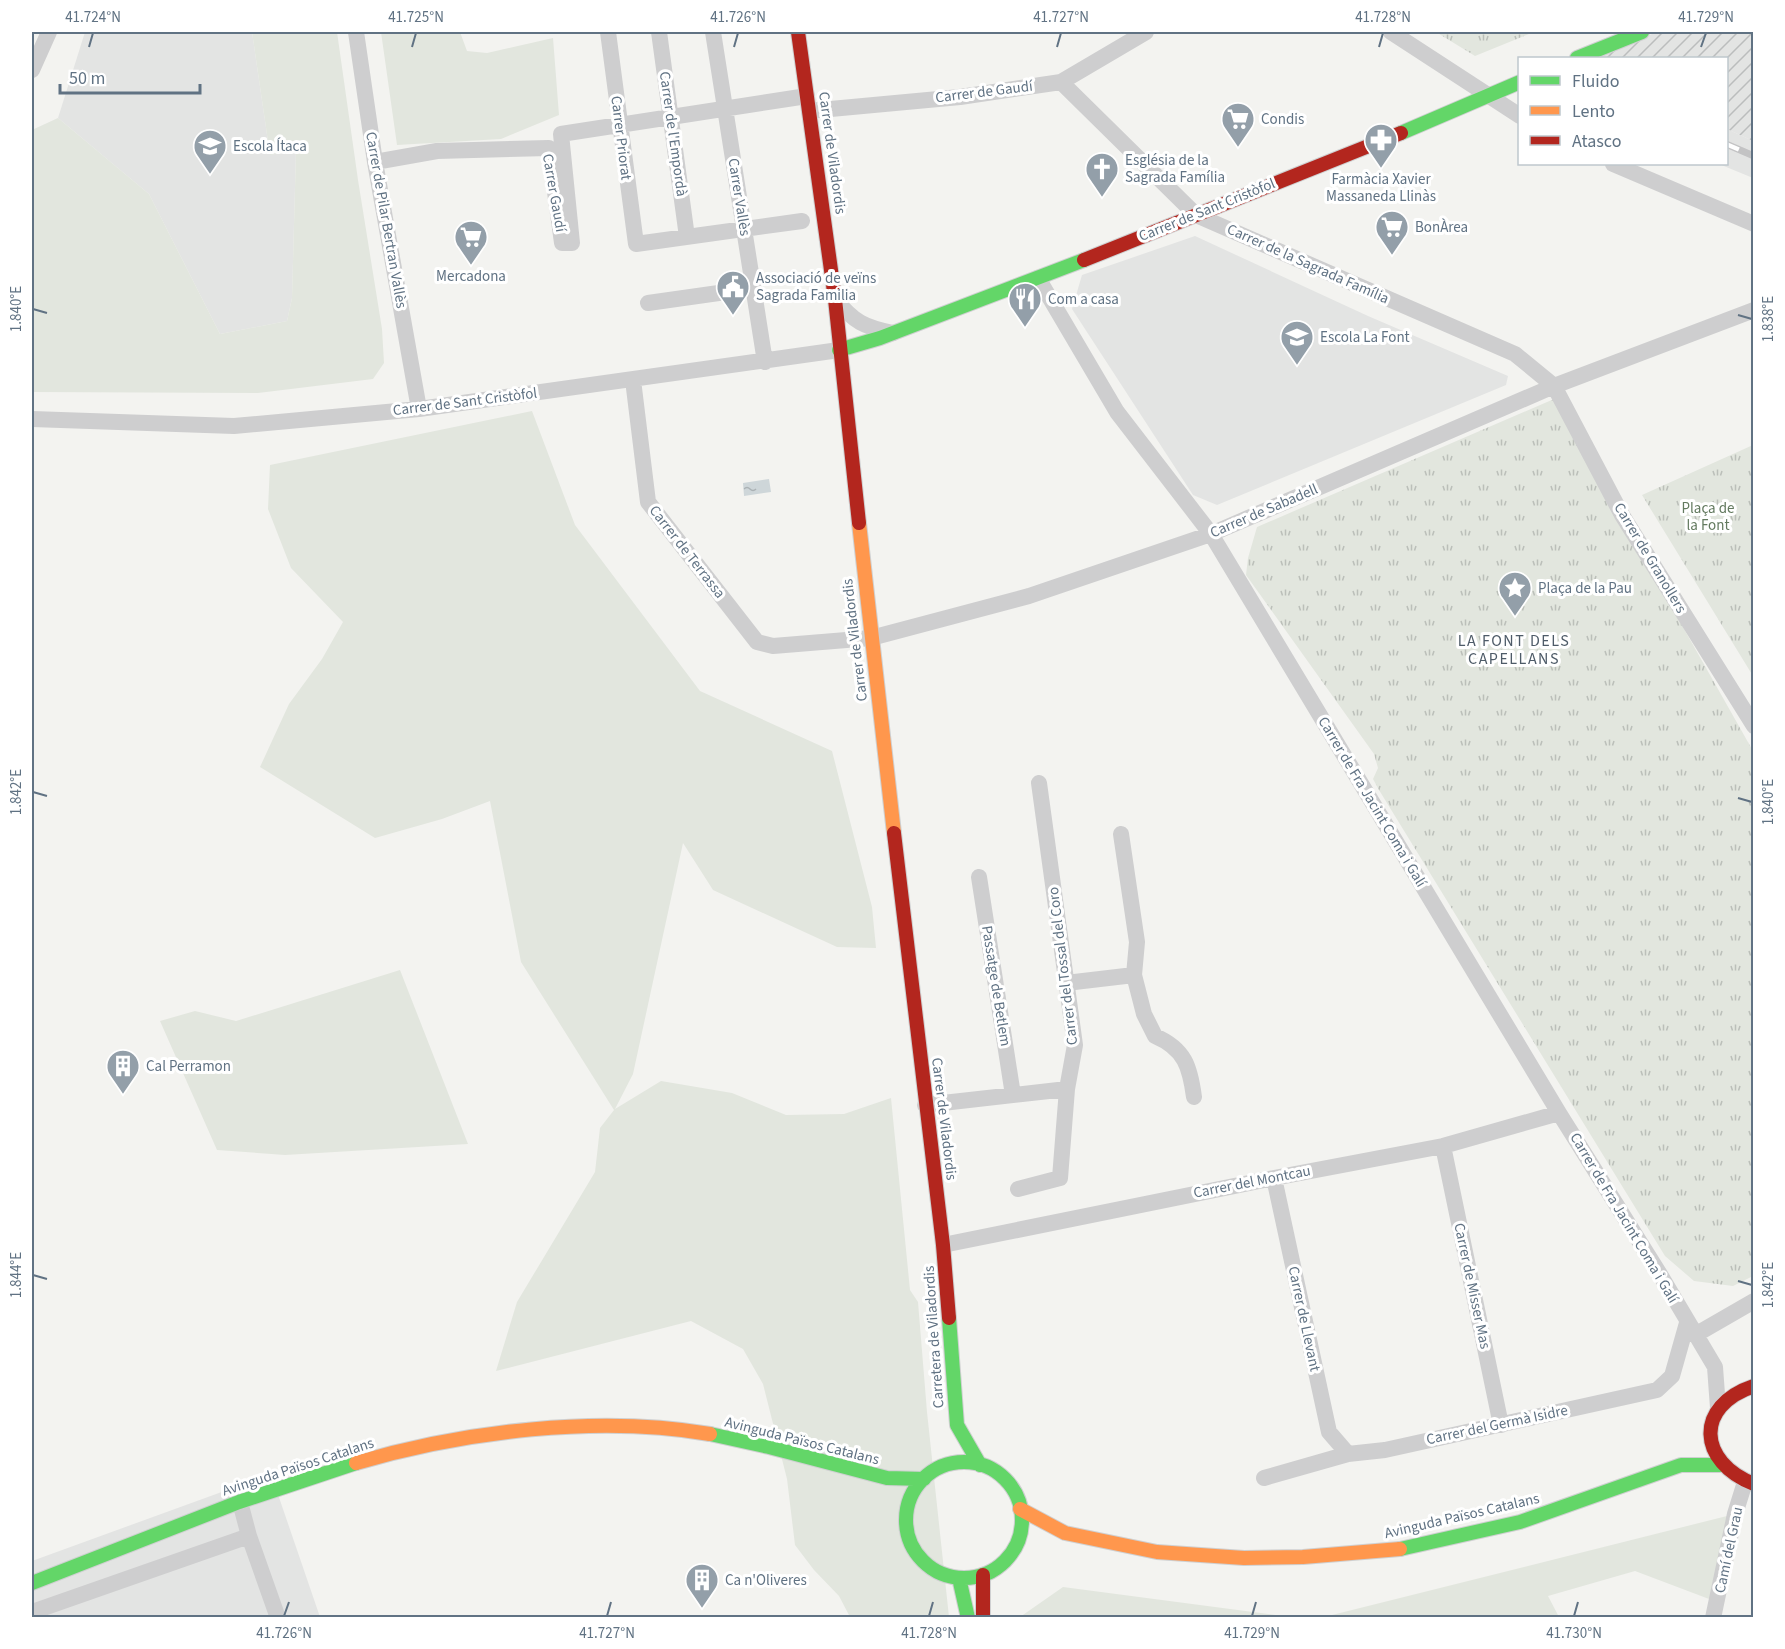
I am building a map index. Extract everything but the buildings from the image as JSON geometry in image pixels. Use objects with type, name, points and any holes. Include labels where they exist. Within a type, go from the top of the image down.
[{"type":"street","points":[[32,70],[49,32]]},
{"type":"street","name":"Carrer de Pilar Bertran Vallès","points":[[356,32],[375,162],[419,409]]},
{"type":"street","name":"Carrer Priorat","points":[[608,32],[636,244],[687,237]]},
{"type":"street","name":"Carrer de l'Empordà","points":[[659,32],[687,237]]},
{"type":"street","name":"Carrer Vallès","points":[[713,32],[765,362]]},
{"type":"street","name":"Carrer de Viladordis","points":[[798,32],[835,299],[871,638],[943,1245]]},
{"type":"street","name":"Carrer de Gaudí","points":[[572,132],[724,109],[960,96],[1061,82],[1146,32]]},
{"type":"street","points":[[1391,32],[1518,115]]},
{"type":"street","points":[[1579,57],[1642,32]]},
{"type":"street","name":"Carrer de la Sagrada Família","points":[[1061,82],[1196,215],[1515,354],[1554,386]]},
{"type":"street","name":"Carrer de Sant Cristòfol","points":[[32,419],[234,426],[419,409],[839,350],[893,333],[1038,278],[1386,139],[1518,83]]},
{"type":"street","name":"Carrer Gaudí","points":[[375,162],[437,151],[549,148],[562,243],[572,243],[561,134],[572,132]]},
{"type":"street","points":[[1615,165],[1754,224]]},
{"type":"street","points":[[687,237],[802,221]]},
{"type":"street","name":"Carrer de Fra Jacint Coma i Galí","points":[[1038,278],[1117,411],[1211,534],[1691,1329]]},
{"type":"street","points":[[648,303],[754,288]]},
{"type":"street","points":[[835,299],[854,319],[867,328],[893,333]]},
{"type":"street","name":"Carrer de Sabadell","points":[[757,642],[773,645],[871,638],[1029,596],[1211,534],[1554,386],[1754,310]]},
{"type":"street","name":"Carrer de Terrassa","points":[[633,380],[648,501],[757,642]]},
{"type":"street","name":"Carrer de Granollers","points":[[1554,386],[1622,515],[1754,726]]},
{"type":"street","name":"Carrer del Tossal del Coro","points":[[1018,1189],[1060,1178],[1067,1089],[1074,1045],[1039,783]]},
{"type":"street","points":[[1121,834],[1137,942],[1134,975],[1144,1014],[1155,1036],[1169,1043],[1190,1066],[1194,1096]]},
{"type":"street","name":"Passatge de Betlem","points":[[979,877],[1013,1095]]},
{"type":"street","points":[[1066,983],[1134,975]]},
{"type":"street","points":[[925,1105],[1067,1089]]},
{"type":"street","name":"Carrer del Montcau","points":[[943,1245],[1443,1146],[1559,1113]]},
{"type":"street","name":"Carrer de Misser Mas","points":[[1443,1146],[1501,1425]]},
{"type":"street","name":"Carrer de Llevant","points":[[1274,1178],[1329,1432],[1348,1454]]},
{"type":"street","name":"Carretera de Viladordis","points":[[943,1245],[957,1425],[969,1450],[980,1465]]},
{"type":"street","points":[[1719,1408],[1715,1367],[1691,1329],[1754,1301]]},
{"type":"street","name":"Carrer del Germà Isidre","points":[[1264,1478],[1348,1454],[1385,1450],[1657,1390],[1672,1376],[1691,1329]]},
{"type":"street","points":[[1715,1367],[1750,1387]]},
{"type":"street","points":[[1719,1408],[1731,1395],[1750,1387]]},
{"type":"street","name":"Avinguda Països Catalans","points":[[1681,1465],[1710,1436],[1719,1408]]},
{"type":"street","name":"Carretera de Viladordis","points":[[938,1468],[949,1449],[957,1425]]},
{"type":"street","name":"Avinguda Països Catalans","points":[[32,1583],[240,1502],[367,1460],[467,1439],[522,1432],[662,1429],[736,1439],[840,1465],[887,1480],[924,1479]]},
{"type":"street","points":[[1710,1436],[1714,1454],[1720,1465],[1734,1477],[1749,1483]]},
{"type":"street","points":[[959,1463],[980,1465],[1006,1481],[1015,1494],[1020,1509],[1020,1532],[1014,1547],[1001,1564],[983,1575],[959,1578],[931,1569],[915,1552],[907,1531],[907,1509],[912,1495],[924,1479],[938,1468],[959,1463]]},
{"type":"street","name":"Avinguda Països Catalans","points":[[1020,1509],[1065,1533],[1157,1552],[1244,1558],[1303,1557],[1395,1550],[1520,1522],[1681,1465],[1720,1465]]},
{"type":"street","name":"Avinguda Països Catalans","points":[[887,1480],[901,1495],[907,1509]]},
{"type":"street","name":"Camí del Grau","points":[[1713,1617],[1735,1514],[1749,1483]]},
{"type":"street","points":[[240,1502],[249,1536],[278,1617]]},
{"type":"street","name":"Avinguda Països Catalans","points":[[1014,1547],[1035,1538],[1065,1533]]},
{"type":"street","points":[[32,1612],[249,1536]]},
{"type":"street","points":[[983,1575],[983,1617]]},
{"type":"street","points":[[959,1578],[968,1617]]},
{"type":"shaded area","name":"Escola Ítaca","points":[[85,32],[252,32],[270,155],[296,150],[292,298],[287,321],[220,334],[149,194],[58,118]]},
{"type":"shaded area","points":[[1657,32],[1753,32],[1753,141],[1728,129],[1728,57],[1593,57]]},
{"type":"shaded area","points":[[1728,129],[1753,141],[1753,178],[1721,165],[1728,165]]},
{"type":"shaded area","name":"Escola La Font","points":[[1195,236],[1368,316],[1508,376],[1506,385],[1217,505],[1193,495],[1072,309],[1082,275]]},
{"type":"shaded area","points":[[271,1474],[320,1617],[32,1618],[32,1561]]},
{"type":"green space","points":[[252,32],[337,32],[382,329],[384,363],[373,379],[258,393],[32,392],[32,130],[58,118],[149,194],[220,334],[287,321],[292,298],[296,151],[270,155]]},
{"type":"green space","points":[[381,32],[460,32],[467,51],[487,53],[553,38],[559,115],[501,139],[397,145]]},
{"type":"green space","points":[[1436,32],[1534,32],[1475,56]]},
{"type":"green space","points":[[1554,399],[1753,751],[1753,1276],[1733,1286],[1694,1281],[1665,1256],[1379,790],[1373,779],[1378,768],[1374,754],[1246,575],[1248,558],[1257,527]]},
{"type":"green space","points":[[532,411],[575,525],[700,691],[832,751],[872,907],[876,948],[837,947],[713,890],[683,843],[633,1074],[615,1109],[661,1081],[732,1093],[786,1115],[844,1114],[891,1098],[910,1290],[918,1302],[927,1412],[949,1617],[850,1617],[839,1596],[814,1570],[795,1545],[787,1479],[763,1384],[743,1349],[691,1321],[496,1371],[517,1302],[595,1172],[600,1128],[614,1110],[521,962],[490,801],[442,819],[375,838],[260,767],[289,704],[322,659],[343,622],[291,568],[268,509],[270,465]]},
{"type":"green space","name":"Plaça de la Font","points":[[1753,445],[1753,676],[1642,495]]},
{"type":"green space","points":[[400,970],[468,1144],[285,1155],[217,1150],[160,1021],[195,1011],[236,1021]]},
{"type":"green space","points":[[1735,1514],[1717,1602],[1635,1571],[1548,1596],[1559,1617],[1463,1618],[1462,1615],[1436,1618],[1320,1618]]},
{"type":"green space","points":[[1063,1587],[1290,1617],[1020,1617]]},
{"type":"water","points":[[769,479],[771,492],[744,496],[743,483]]},
{"type":"railway","points":[[1728,145],[1754,156]]},
{"type":"traffic: fast","points":[[1580,57],[1642,32]]},
{"type":"traffic: fast","points":[[1401,133],[1518,83]]},
{"type":"traffic: fast","points":[[839,350],[880,338],[1084,260]]},
{"type":"traffic: fast","points":[[949,1318],[957,1425],[980,1465]]},
{"type":"traffic: fast","points":[[710,1434],[887,1478],[924,1479]]},
{"type":"traffic: fast","points":[[964,1462],[986,1467],[1005,1479],[1017,1498],[1022,1520],[1017,1542],[1005,1561],[986,1573],[964,1578],[942,1573],[923,1561],[911,1542],[906,1520],[911,1498],[923,1479],[942,1467],[964,1462]]},
{"type":"traffic: fast","points":[[32,1583],[239,1502],[356,1463]]},
{"type":"traffic: fast","points":[[1400,1549],[1520,1522],[1681,1465],[1720,1465]]},
{"type":"traffic: fast","points":[[959,1578],[968,1618]]},
{"type":"traffic: slow","points":[[859,523],[894,833]]},
{"type":"traffic: slow","points":[[356,1463],[441,1442],[532,1429],[623,1426],[667,1428],[710,1434]]},
{"type":"traffic: slow","points":[[1020,1509],[1065,1533],[1157,1552],[1244,1558],[1303,1557],[1400,1549]]},
{"type":"traffic: jam","points":[[798,32],[835,299],[859,523]]},
{"type":"traffic: jam","points":[[1084,260],[1401,133]]},
{"type":"traffic: jam","points":[[894,833],[943,1245],[949,1318]]},
{"type":"traffic: jam","points":[[1754,1386],[1734,1395],[1721,1407],[1713,1420],[1710,1434],[1714,1449],[1722,1462],[1735,1474],[1754,1484]]},
{"type":"traffic: jam","points":[[983,1575],[983,1618]]},
{"type":"place","name":"Condis","points":[[1238,148]]},
{"type":"place","name":"Farmàcia Xavier Massaneda Llinàs","points":[[1381,169]]},
{"type":"place","name":"Escola Ítaca","points":[[210,175]]},
{"type":"place","name":"Església de la Sagrada Família","points":[[1102,198]]},
{"type":"place","name":"BonÀrea","points":[[1392,256]]},
{"type":"place","name":"Mercadona","points":[[471,266]]},
{"type":"place","name":"Associació de veïns Sagrada Familia","points":[[733,316]]},
{"type":"place","name":"Com a casa","points":[[1025,328]]},
{"type":"place","name":"Escola La Font","points":[[1297,366]]},
{"type":"place","name":"Plaça de la Pau","points":[[1515,617]]},
{"type":"place","name":"Cal Perramon","points":[[123,1095]]},
{"type":"place","name":"Ca n'Oliveres","points":[[702,1609]]},
{"type":"district","name":"LA FONT DELS CAPELLANS","points":[[1514,650]]}]
